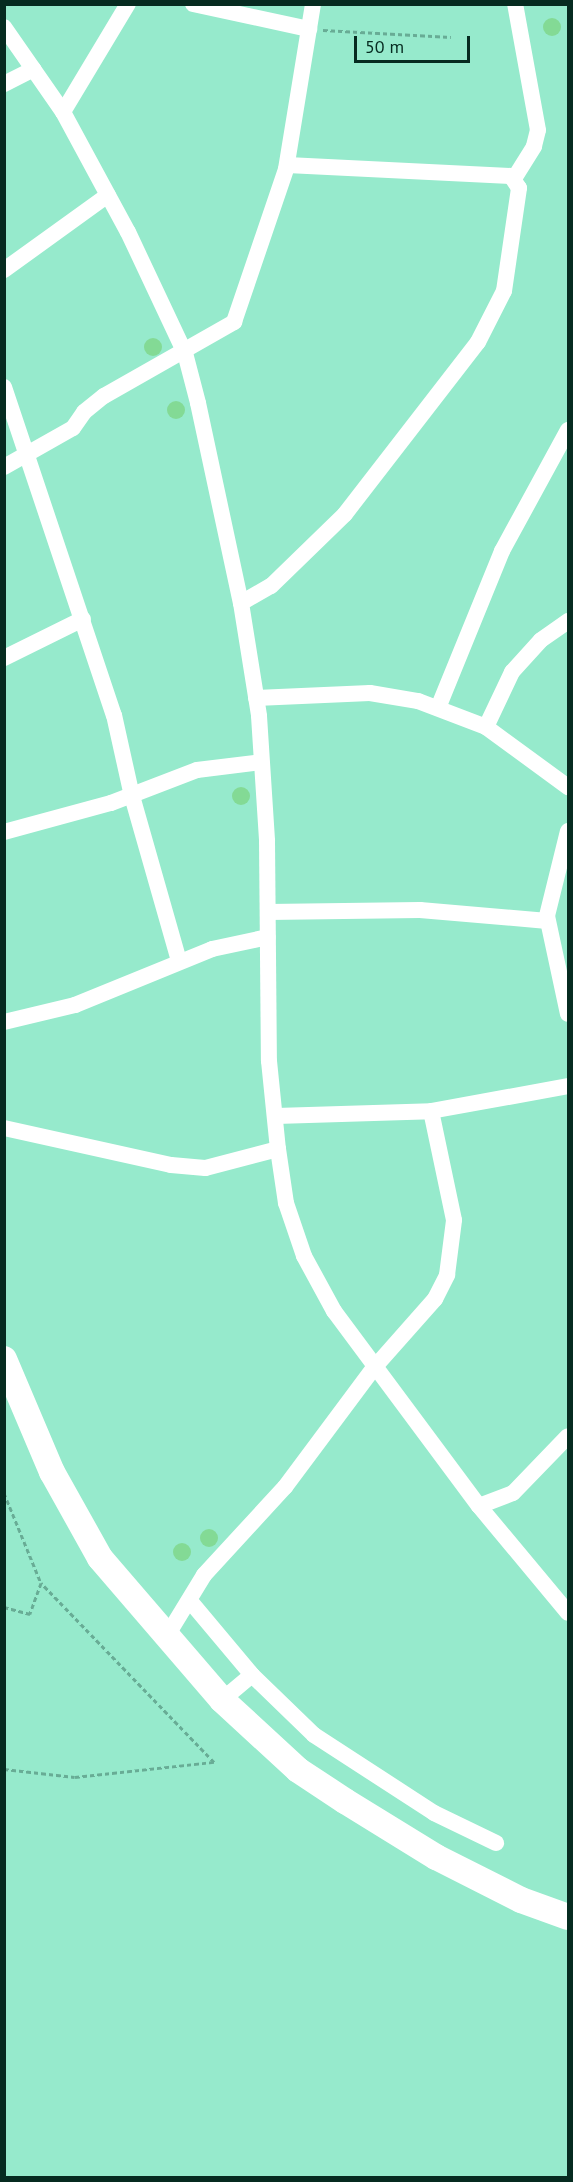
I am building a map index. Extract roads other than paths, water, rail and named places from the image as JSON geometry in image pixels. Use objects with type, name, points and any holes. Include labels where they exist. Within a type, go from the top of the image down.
[{"type":"highway","points":[[4,1359],[72,1512],[100,1558],[165,1639],[222,1700],[298,1770],[345,1801],[436,1857],[521,1900],[568,1917]]},
{"type":"street","points":[[63,112],[128,4]]},
{"type":"street","points":[[194,4],[309,29]]},
{"type":"street","points":[[4,467],[73,428],[84,412],[104,396],[185,353],[234,322],[287,165],[313,4]]},
{"type":"street","points":[[515,4],[538,130],[534,146],[515,177]]},
{"type":"street","points":[[4,27],[63,112],[108,195],[185,353],[241,603],[256,698],[262,762],[268,912],[269,1060],[286,1203],[304,1256],[372,1369],[479,1506],[568,1613]]},
{"type":"street","points":[[4,84],[33,69]]},
{"type":"street","points":[[287,165],[515,177]]},
{"type":"street","points":[[241,603],[271,586],[345,514],[478,342],[504,291],[519,188],[515,177]]},
{"type":"street","points":[[4,270],[108,195]]},
{"type":"street","points":[[4,387],[25,456],[114,715],[132,796],[179,961]]},
{"type":"street","points":[[438,708],[502,551],[568,430]]},
{"type":"street","points":[[4,658],[83,620]]},
{"type":"street","points":[[486,728],[512,672],[541,640],[568,621]]},
{"type":"street","points":[[256,698],[384,694],[438,708],[486,728],[568,787]]},
{"type":"street","points":[[4,832],[132,796],[197,771],[262,762]]},
{"type":"street","points":[[568,831],[548,921],[568,1014]]},
{"type":"street","points":[[268,912],[420,910],[548,921]]},
{"type":"street","points":[[4,1022],[75,1005],[179,961],[268,937]]},
{"type":"street","points":[[276,1116],[431,1112],[568,1086]]},
{"type":"street","points":[[165,1639],[204,1575],[285,1487],[372,1369],[429,1306],[447,1275],[454,1220],[431,1112]]},
{"type":"street","points":[[4,1128],[171,1166],[205,1168],[278,1149]]},
{"type":"street","points":[[479,1506],[513,1493],[568,1436]]},
{"type":"street","points":[[189,1601],[252,1675],[288,1713],[337,1751],[434,1813],[496,1843]]},
{"type":"street","points":[[222,1700],[252,1675]]}]
